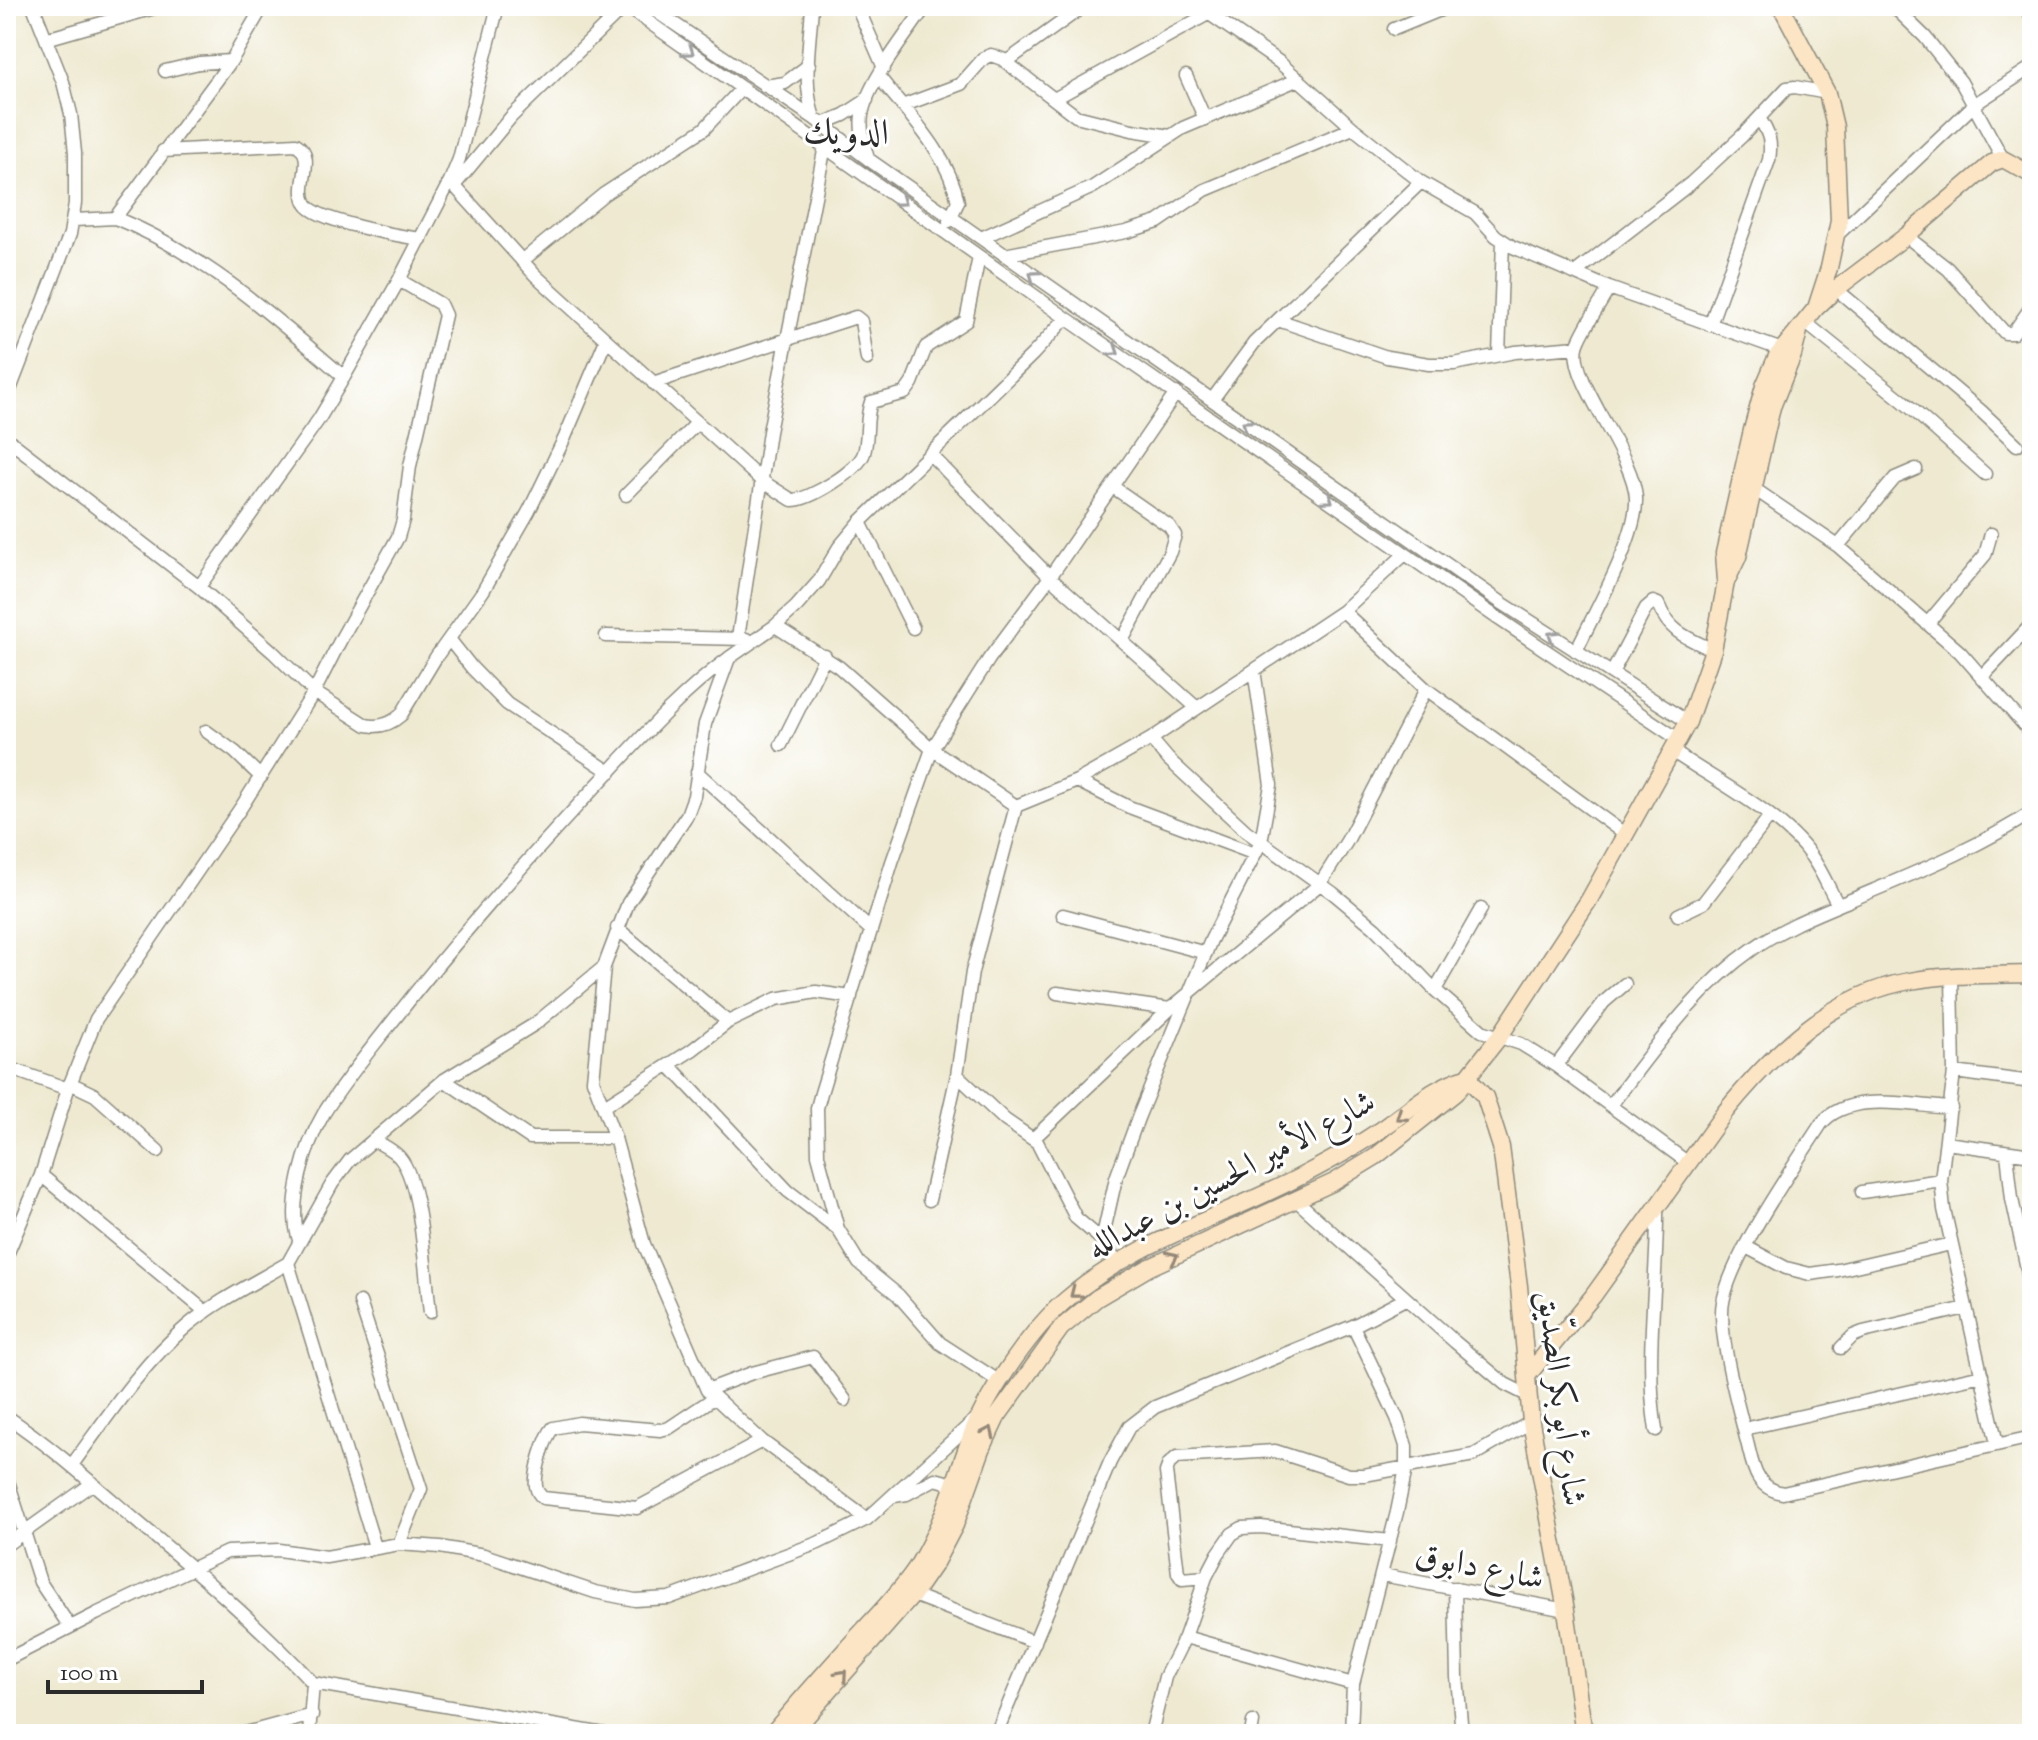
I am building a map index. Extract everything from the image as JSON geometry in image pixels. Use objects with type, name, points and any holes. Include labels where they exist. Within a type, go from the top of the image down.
[{"type":"street","points":[[6,400],[74,220],[75,153],[71,114],[63,82],[33,6]]},
{"type":"street","points":[[46,39],[161,6]]},
{"type":"street","points":[[115,218],[231,61],[263,6]]},
{"type":"street","points":[[452,184],[498,6]]},
{"type":"street","points":[[199,587],[311,430],[452,184],[511,117],[626,6],[1176,393],[1376,525],[1688,722]]},
{"type":"street","points":[[648,6],[818,121],[1212,400],[1376,525],[1405,554],[1770,816],[1810,854],[1838,905]]},
{"type":"street","points":[[812,6],[808,92],[818,121]]},
{"type":"street","points":[[857,6],[882,72],[950,176],[958,202],[943,231]]},
{"type":"street","points":[[868,159],[861,126],[867,100],[926,6]]},
{"type":"street","points":[[1006,62],[1084,6]]},
{"type":"street","points":[[1394,29],[1450,6]]},
{"type":"street","points":[[1781,6],[1827,93],[1835,127],[1839,221],[1816,308]]},
{"type":"street","points":[[1893,6],[1925,37],[1961,82],[2003,159],[2032,175]]},
{"type":"street","points":[[2026,6],[2032,18]]},
{"type":"street","points":[[1054,99],[1207,9],[1299,79],[1353,128],[1421,182],[1475,213],[1503,241],[1609,288],[1788,352]]},
{"type":"street","points":[[902,106],[961,84],[988,56],[1006,62],[1082,118],[1170,136]]},
{"type":"street","points":[[165,71],[199,63],[231,61]]},
{"type":"street","points":[[724,75],[733,64]]},
{"type":"street","points":[[765,86],[785,83],[809,65]]},
{"type":"street","points":[[1836,236],[1975,104],[2032,67]]},
{"type":"street","points":[[1186,76],[1205,119]]},
{"type":"street","points":[[981,238],[1093,187],[1170,136],[1299,79]]},
{"type":"street","points":[[522,261],[604,194],[664,158],[704,129],[742,88]]},
{"type":"street","points":[[1576,272],[1691,183],[1787,88],[1827,93]]},
{"type":"street","points":[[818,121],[844,115],[867,100]]},
{"type":"street","points":[[1710,325],[1769,160],[1769,134],[1759,118]]},
{"type":"street","points":[[1004,255],[1126,232],[1158,222],[1205,190],[1353,128]]},
{"type":"street","points":[[163,151],[296,144],[306,157],[304,198],[311,209],[366,229],[421,239]]},
{"type":"street","points":[[738,638],[777,388],[825,146]]},
{"type":"street","name":"شارع الأمير الحسين بن عبدالله","points":[[791,1734],[913,1595],[935,1563],[953,1492],[981,1414],[1000,1382],[1097,1298],[1148,1268],[1334,1182],[1375,1157],[1455,1093],[1500,1036],[1550,962],[1626,835],[1688,722],[1713,650],[1726,582],[1738,557],[1747,483],[1788,352],[1802,327],[1836,289],[1906,236],[1982,170],[2003,159]]},
{"type":"street","points":[[1212,400],[1254,343],[1421,182]]},
{"type":"street","points":[[452,184],[522,261],[606,340],[762,481],[786,498],[801,500],[846,473],[861,460],[866,448],[871,402],[905,393],[926,347],[966,321],[979,257]]},
{"type":"street","points":[[74,220],[115,218],[147,231],[221,275],[344,377]]},
{"type":"street","points":[[1906,236],[1948,269],[2005,333],[2013,333],[2032,306]]},
{"type":"street","points":[[1499,355],[1503,241]]},
{"type":"street","points":[[6,1257],[41,1175],[69,1086],[96,1019],[261,777],[314,692],[398,537],[410,466],[445,315],[440,304],[399,280]]},
{"type":"street","points":[[1576,651],[1628,540],[1635,517],[1632,473],[1583,377],[1577,347],[1609,288]]},
{"type":"street","points":[[1836,289],[2017,445]]},
{"type":"street","points":[[653,383],[789,336],[856,317],[861,321],[867,359]]},
{"type":"street","points":[[299,1240],[294,1225],[296,1186],[322,1116],[482,909],[610,772],[711,671],[775,626],[808,595],[860,522],[1066,318]]},
{"type":"street","points":[[1278,320],[1387,357],[1415,362],[1454,364],[1499,355],[1577,347]]},
{"type":"street","points":[[1802,327],[1903,401],[1985,474]]},
{"type":"street","points":[[6,438],[199,587],[314,692],[366,725],[375,727],[395,721],[410,703],[483,591],[543,485],[606,340]]},
{"type":"street","points":[[1000,1382],[940,1343],[898,1295],[859,1263],[838,1229],[820,1170],[817,1108],[871,930],[932,749],[989,659],[1050,577],[1176,393]]},
{"type":"street","points":[[626,495],[697,423]]},
{"type":"street","points":[[930,454],[1050,577],[1197,708]]},
{"type":"street","points":[[1838,546],[1895,478],[1916,469]]},
{"type":"street","points":[[1747,483],[1838,546],[1927,624],[1983,676],[2032,734]]},
{"type":"street","points":[[1113,487],[1169,526],[1175,535],[1170,552],[1122,641]]},
{"type":"street","points":[[860,522],[913,628]]},
{"type":"street","points":[[1927,624],[1985,555],[1991,534]]},
{"type":"street","points":[[1016,806],[1077,781],[1151,739],[1343,611],[1405,554]]},
{"type":"street","points":[[1612,673],[1646,608],[1653,602],[1658,604],[1667,623],[1673,628],[1713,650]]},
{"type":"street","points":[[1343,611],[1426,689],[1626,835]]},
{"type":"street","points":[[1983,676],[2032,624]]},
{"type":"street","points":[[775,626],[825,656],[932,749],[1016,806]]},
{"type":"street","points":[[606,636],[755,639]]},
{"type":"street","points":[[449,639],[495,694],[532,722],[610,772]]},
{"type":"street","points":[[781,745],[825,656]]},
{"type":"street","points":[[729,658],[705,724],[694,796],[687,815],[638,885],[617,928],[604,967],[593,1073],[595,1086],[615,1138],[644,1244],[710,1394],[762,1441],[867,1519]]},
{"type":"street","points":[[1102,1240],[1116,1178],[1158,1067],[1206,953],[1258,848],[1271,785],[1254,670]]},
{"type":"street","points":[[1034,1138],[1170,1009],[1320,884],[1347,841],[1426,689]]},
{"type":"street","points":[[206,731],[235,752],[261,777]]},
{"type":"street","points":[[1151,739],[1258,848]]},
{"type":"street","points":[[697,772],[871,930]]},
{"type":"street","points":[[1077,781],[1129,807],[1258,848],[1320,884],[1375,928],[1435,990],[1482,1031],[1521,1044],[1556,1066],[1687,1162]]},
{"type":"street","points":[[929,1200],[957,1075],[972,972],[1016,806]]},
{"type":"street","points":[[1611,1105],[1662,1039],[1718,977],[1754,947],[1795,924],[2008,828],[2032,812]]},
{"type":"street","points":[[1678,915],[1703,903],[1770,816]]},
{"type":"street","points":[[1435,990],[1481,909]]},
{"type":"street","points":[[1063,915],[1206,953]]},
{"type":"street","points":[[617,928],[728,1022]]},
{"type":"street","points":[[72,1465],[123,1394],[155,1357],[206,1312],[288,1263],[299,1240],[350,1160],[444,1080],[535,1024],[604,967]]},
{"type":"street","points":[[1528,1375],[1593,1296],[1657,1203],[1748,1084],[1772,1058],[1808,1028],[1850,1002],[1884,987],[1926,978],[2032,974]]},
{"type":"street","points":[[1952,977],[1954,1072],[1941,1180],[1951,1244],[1997,1444]]},
{"type":"street","points":[[1556,1066],[1604,1002],[1625,984]]},
{"type":"street","points":[[604,1106],[669,1065],[728,1022],[776,999],[801,992],[851,997]]},
{"type":"street","points":[[1057,993],[1170,1009]]},
{"type":"street","points":[[1487,1051],[1486,1084],[1491,1112]]},
{"type":"street","points":[[669,1065],[788,1191],[838,1229]]},
{"type":"street","points":[[6,1067],[95,1095],[158,1151]]},
{"type":"street","points":[[1954,1072],[2032,1082]]},
{"type":"street","points":[[957,1075],[1005,1120],[1034,1138],[1076,1218],[1102,1240],[1117,1263]]},
{"type":"street","name":"شارع الأمير الحسين بن عبدالله","points":[[772,1734],[901,1589],[944,1530],[1046,1318],[1117,1263],[1172,1233],[1303,1176],[1377,1133],[1447,1082],[1467,1077]]},
{"type":"street","name":"شارع أبو بكر الصدّيق","points":[[1467,1077],[1485,1097],[1501,1147],[1531,1422],[1566,1610],[1584,1734]]},
{"type":"street","points":[[444,1080],[530,1138],[615,1138]]},
{"type":"street","points":[[1422,1122],[1464,1100],[1478,1100],[1491,1112]]},
{"type":"street","points":[[1951,1108],[1863,1103],[1835,1111],[1821,1124],[1746,1247],[1724,1295],[1722,1310],[1744,1429],[1757,1479],[1775,1492],[1783,1493],[2032,1437]]},
{"type":"street","points":[[374,1140],[400,1156],[410,1174],[430,1312]]},
{"type":"street","points":[[1946,1143],[2032,1155]]},
{"type":"street","points":[[2007,1153],[2012,1199],[2032,1292]]},
{"type":"street","points":[[41,1175],[206,1312]]},
{"type":"street","points":[[1862,1192],[1941,1180]]},
{"type":"street","points":[[1296,1200],[1505,1384],[1529,1396]]},
{"type":"street","points":[[1656,1430],[1649,1368],[1657,1203]]},
{"type":"street","points":[[1746,1247],[1786,1268],[1810,1274],[1951,1244]]},
{"type":"street","points":[[288,1263],[375,1547]]},
{"type":"street","points":[[996,1734],[1110,1462],[1129,1427],[1155,1407],[1353,1326],[1405,1299]]},
{"type":"street","points":[[360,1302],[420,1482],[421,1493],[399,1544]]},
{"type":"street","points":[[1841,1348],[1853,1336],[1863,1332],[1966,1308]]},
{"type":"street","points":[[1351,1734],[1353,1684],[1406,1468],[1402,1429],[1353,1326]]},
{"type":"street","points":[[762,1441],[646,1506],[637,1508],[543,1498],[535,1484],[547,1434],[553,1428],[579,1423],[660,1430],[669,1428],[710,1394],[752,1373],[813,1357],[845,1400]]},
{"type":"street","points":[[1744,1429],[1982,1375]]},
{"type":"street","points":[[6,1660],[227,1552],[238,1550],[279,1550],[326,1557],[399,1544],[440,1547],[484,1555],[595,1592],[635,1600],[669,1598],[818,1543],[867,1519],[981,1414]]},
{"type":"street","points":[[6,1416],[72,1465],[194,1568],[313,1683],[604,1734]]},
{"type":"street","points":[[1206,1577],[1182,1579],[1178,1573],[1166,1472],[1173,1459],[1186,1455],[1275,1451],[1349,1475],[1364,1475],[1474,1455],[1531,1422]]},
{"type":"street","points":[[6,1475],[40,1582],[70,1627]]},
{"type":"street","points":[[894,1496],[907,1494],[935,1479],[946,1482],[953,1492]]},
{"type":"street","points":[[6,1545],[93,1483]]},
{"type":"street","points":[[1151,1734],[1165,1677],[1185,1637],[1206,1577],[1226,1539],[1242,1528],[1261,1527],[1390,1541]]},
{"type":"street","name":"شارع دابوق","points":[[1382,1575],[1566,1610]]},
{"type":"street","points":[[1455,1588],[1462,1734]]},
{"type":"street","points":[[913,1595],[1035,1642]]},
{"type":"street","points":[[1185,1637],[1353,1684]]},
{"type":"street","points":[[313,1683],[313,1733]]},
{"type":"street","points":[[242,1734],[312,1715]]},
{"type":"street","points":[[523,1734],[530,1720]]},
{"type":"district","name":"الدويك","points":[[846,131]]}]
